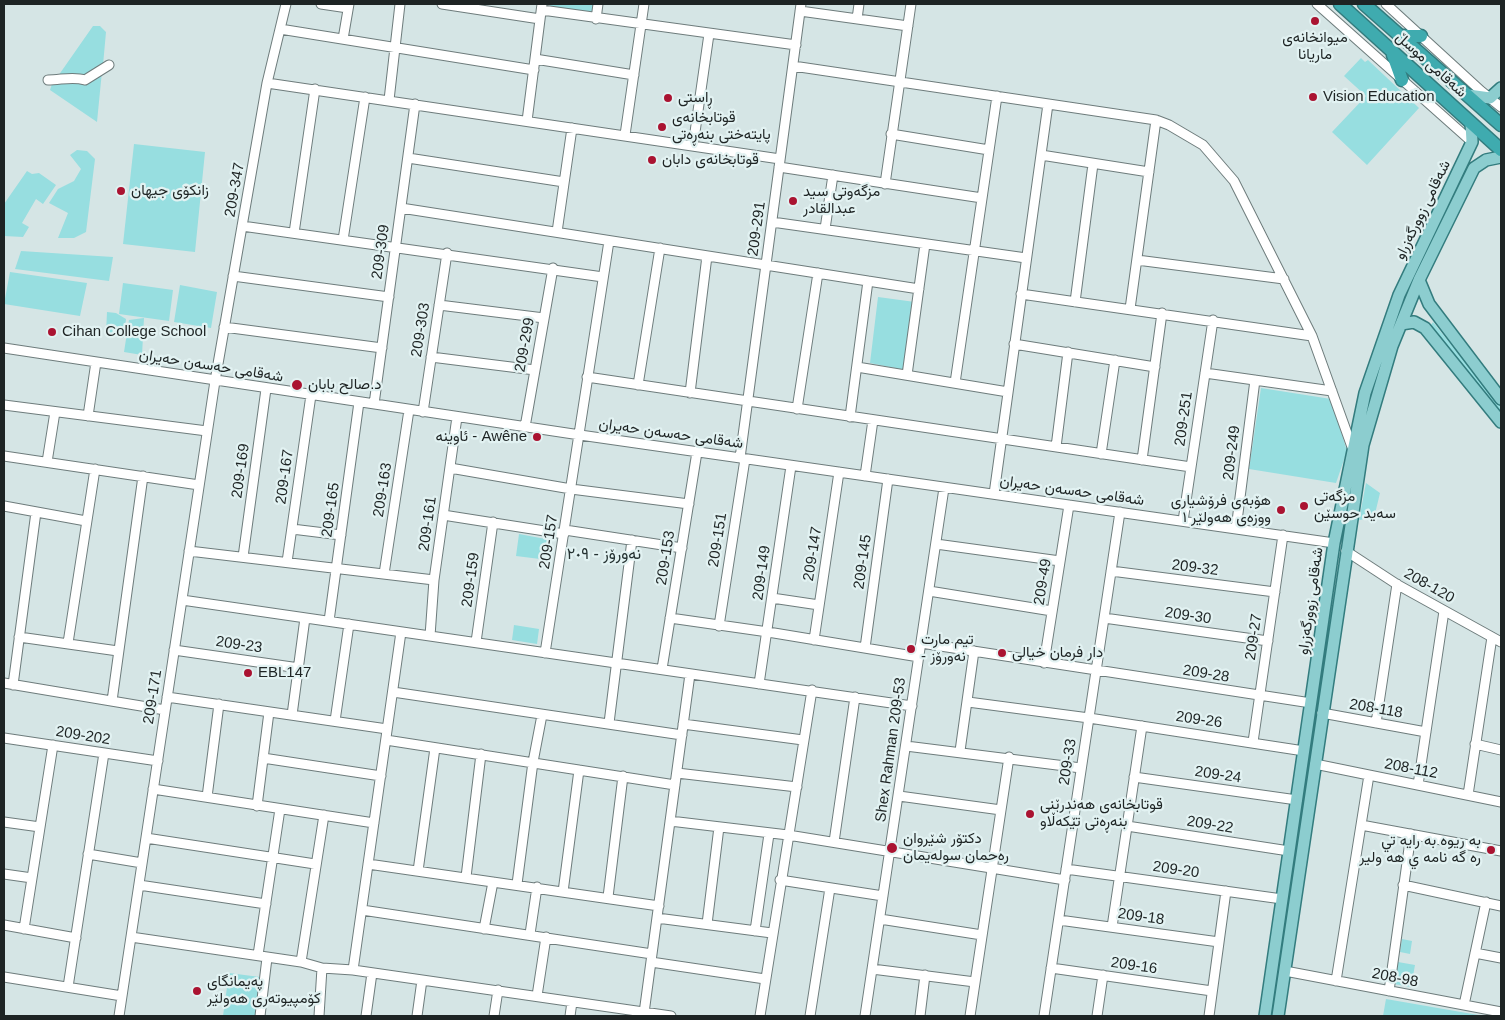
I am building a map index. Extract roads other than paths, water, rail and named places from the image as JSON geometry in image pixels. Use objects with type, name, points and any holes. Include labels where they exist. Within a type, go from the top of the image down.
[{"type":"highway","name":"شەقامی موسڵ","points":[[1340,4],[1470,123],[1499,158]]},
{"type":"highway","name":"شەقامی موسڵ","points":[[1364,4],[1501,125]]},
{"type":"highway","points":[[1400,36],[1421,36]]},
{"type":"highway","points":[[1387,47],[1397,62],[1402,80]]},
{"type":"main road","points":[[1468,95],[1496,98],[1501,88]]},
{"type":"main road","name":"شەقامی زوورگەزراو","points":[[1265,1016],[1334,543],[1364,393],[1390,319],[1409,273],[1468,154],[1472,142],[1470,123]]},
{"type":"main road","points":[[1468,154],[1473,151],[1477,153],[1474,168]]},
{"type":"main road","name":"شەقامی زوورگەزراو","points":[[1278,1016],[1363,445],[1380,383],[1419,280],[1474,168],[1499,158]]},
{"type":"main road","points":[[1419,280],[1424,296],[1501,398]]},
{"type":"main road","points":[[1438,316],[1433,313],[1425,315],[1422,323],[1501,422]]},
{"type":"main road","points":[[1401,324],[1414,322],[1425,328]]},
{"type":"main road","points":[[1287,870],[1300,872]]},
{"type":"street","name":"209-347","points":[[215,381],[267,83],[286,4]]},
{"type":"street","points":[[321,4],[348,6],[343,39]]},
{"type":"street","points":[[389,100],[400,4]]},
{"type":"street","points":[[442,4],[542,11],[796,45]]},
{"type":"street","points":[[596,19],[598,4]]},
{"type":"street","points":[[625,135],[644,4]]},
{"type":"street","points":[[857,18],[859,4]]},
{"type":"street","points":[[885,184],[911,4]]},
{"type":"street","points":[[1317,4],[1472,142]]},
{"type":"street","points":[[1386,4],[1421,36],[1496,98],[1501,107]]},
{"type":"street","points":[[801,7],[908,26]]},
{"type":"street","name":"209-291","points":[[742,458],[801,7]]},
{"type":"street","points":[[527,121],[542,11]]},
{"type":"street","points":[[280,29],[534,70]]},
{"type":"street","points":[[693,146],[709,34]]},
{"type":"street","points":[[535,60],[634,75]]},
{"type":"street","points":[[48,80],[64,80],[75,77],[85,80],[109,65]]},
{"type":"street","points":[[794,66],[1156,120],[1169,124],[1203,146],[1234,181],[1284,279],[1312,336],[1352,447]]},
{"type":"street","points":[[267,83],[625,135],[693,146],[833,175],[982,198]]},
{"type":"street","points":[[294,233],[315,89]]},
{"type":"street","points":[[343,240],[365,96]]},
{"type":"street","points":[[955,383],[997,96]]},
{"type":"street","name":"209-309","points":[[374,404],[415,104]]},
{"type":"street","points":[[994,494],[1048,104]]},
{"type":"street","points":[[1130,309],[1156,120]]},
{"type":"street","points":[[557,232],[572,128]]},
{"type":"street","points":[[891,134],[989,150]]},
{"type":"street","points":[[1041,155],[1149,172]]},
{"type":"street","points":[[408,158],[564,182]]},
{"type":"street","points":[[1075,302],[1093,164]]},
{"type":"street","points":[[825,229],[833,175]]},
{"type":"street","points":[[401,208],[919,289]]},
{"type":"street","points":[[772,222],[1026,258]]},
{"type":"street","points":[[242,226],[396,248],[447,253],[603,277]]},
{"type":"street","name":"209-157","points":[[545,653],[609,241]]},
{"type":"street","points":[[907,375],[925,244]]},
{"type":"street","points":[[638,385],[660,248]]},
{"type":"street","name":"209-303","points":[[423,412],[447,253]]},
{"type":"street","points":[[690,393],[707,256]]},
{"type":"street","points":[[1137,260],[1284,279]]},
{"type":"street","name":"209-299","points":[[525,427],[553,268]]},
{"type":"street","points":[[797,409],[818,273]]},
{"type":"street","points":[[233,276],[388,297]]},
{"type":"street","points":[[850,416],[868,281]]},
{"type":"street","points":[[1021,294],[1213,320],[1312,336]]},
{"type":"street","points":[[439,306],[544,318]]},
{"type":"street","points":[[1142,460],[1162,313]]},
{"type":"street","name":"209-251","points":[[1183,521],[1213,320]]},
{"type":"street","points":[[224,327],[382,348]]},
{"type":"street","points":[[1014,344],[1155,367]]},
{"type":"street","name":"شەقامی حەسەن حەیران","points":[[4,348],[409,410],[1334,543]]},
{"type":"street","points":[[1056,447],[1068,352]]},
{"type":"street","points":[[431,357],[535,370]]},
{"type":"street","points":[[1102,454],[1115,360]]},
{"type":"street","points":[[88,416],[96,362]]},
{"type":"street","points":[[856,367],[1008,392]]},
{"type":"street","points":[[1205,373],[1332,391]]},
{"type":"street","points":[[587,377],[1191,468]]},
{"type":"street","name":"209-249","points":[[1236,529],[1255,380]]},
{"type":"street","name":"209-171","points":[[120,1016],[215,381]]},
{"type":"street","name":"209-169","points":[[243,557],[266,389]]},
{"type":"street","name":"209-167","points":[[287,562],[311,395]]},
{"type":"street","name":"209-165","points":[[329,621],[359,402]]},
{"type":"street","points":[[4,405],[207,431]]},
{"type":"street","name":"209-163","points":[[384,574],[409,410]]},
{"type":"street","points":[[47,462],[55,412]]},
{"type":"street","name":"209-161","points":[[430,636],[434,580],[457,417]]},
{"type":"street","points":[[865,476],[874,420]]},
{"type":"street","name":"209-153","points":[[662,669],[697,452]]},
{"type":"street","points":[[4,456],[199,485]]},
{"type":"street","name":"209-151","points":[[719,626],[742,458]]},
{"type":"street","name":"209-149","points":[[759,684],[791,466]]},
{"type":"street","points":[[450,468],[571,489],[688,504]]},
{"type":"street","points":[[68,643],[94,469]]},
{"type":"street","name":"209-147","points":[[814,640],[839,472]]},
{"type":"street","points":[[112,700],[143,476]]},
{"type":"street","name":"209-145","points":[[865,648],[888,479]]},
{"type":"street","name":"Shex Rahman 209-53","points":[[865,1016],[944,488]]},
{"type":"street","name":"209-49","points":[[1044,663],[1069,505]]},
{"type":"street","points":[[4,506],[86,521]]},
{"type":"street","points":[[36,512],[20,637],[8,684],[165,710]]},
{"type":"street","name":"209-33","points":[[1044,1016],[1120,512]]},
{"type":"street","points":[[443,515],[682,548]]},
{"type":"street","name":"209-159","points":[[476,642],[493,522]]},
{"type":"street","points":[[292,529],[341,535]]},
{"type":"street","name":"209-27","points":[[1253,742],[1283,535]]},
{"type":"street","points":[[609,723],[632,540]]},
{"type":"street","points":[[936,544],[1060,561]]},
{"type":"street","points":[[189,551],[434,580]]},
{"type":"street","name":"208-120","points":[[1346,551],[1397,584],[1501,642]]},
{"type":"street","name":"209-32","points":[[1111,571],[1275,592]]},
{"type":"street","points":[[1376,723],[1397,584]]},
{"type":"street","points":[[929,591],[1052,611]]},
{"type":"street","points":[[772,598],[819,605]]},
{"type":"street","points":[[182,600],[912,706]]},
{"type":"street","points":[[1418,785],[1444,611]]},
{"type":"street","points":[[292,715],[306,618]]},
{"type":"street","points":[[670,618],[919,657]]},
{"type":"street","name":"209-30","points":[[1104,618],[1268,641]]},
{"type":"street","points":[[335,721],[348,624]]},
{"type":"street","points":[[353,970],[401,632]]},
{"type":"street","points":[[20,637],[118,652]]},
{"type":"street","points":[[1468,795],[1474,744],[1492,637]]},
{"type":"street","name":"209-28","points":[[921,643],[1311,703]]},
{"type":"street","name":"209-23","points":[[174,650],[298,668]]},
{"type":"street","points":[[960,751],[974,651]]},
{"type":"street","points":[[644,1013],[690,674]]},
{"type":"street","points":[[760,1016],[780,880],[812,690]]},
{"type":"street","points":[[393,692],[682,735]]},
{"type":"street","points":[[167,697],[387,729]]},
{"type":"street","points":[[834,842],[855,697]]},
{"type":"street","name":"209-26","points":[[968,702],[1089,718],[1304,751]]},
{"type":"street","points":[[206,797],[218,704]]},
{"type":"street","points":[[256,806],[269,712]]},
{"type":"street","name":"208-118","points":[[1322,713],[1426,732]]},
{"type":"street","points":[[517,884],[533,762],[542,715]]},
{"type":"street","points":[[683,724],[803,740]]},
{"type":"street","points":[[1112,927],[1142,726]]},
{"type":"street","name":"209-202","points":[[4,738],[158,761]]},
{"type":"street","points":[[386,740],[675,785]]},
{"type":"street","points":[[1474,744],[1501,750]]},
{"type":"street","points":[[24,929],[53,745]]},
{"type":"street","points":[[906,746],[1009,757],[1082,768]]},
{"type":"street","points":[[418,871],[435,748]]},
{"type":"street","points":[[68,987],[104,753]]},
{"type":"street","points":[[466,877],[481,754]]},
{"type":"street","points":[[970,1016],[1009,757]]},
{"type":"street","points":[[263,758],[381,776]]},
{"type":"street","name":"208-112","points":[[1315,764],[1501,802]]},
{"type":"street","points":[[563,892],[579,770]]},
{"type":"street","points":[[677,773],[797,787]]},
{"type":"street","points":[[1336,980],[1369,775]]},
{"type":"street","points":[[608,897],[623,776]]},
{"type":"street","name":"209-24","points":[[1134,777],[1297,800]]},
{"type":"street","points":[[153,789],[374,823]]},
{"type":"street","points":[[899,796],[1002,810]]},
{"type":"street","points":[[260,1016],[266,904],[280,808]]},
{"type":"street","points":[[301,962],[324,815]]},
{"type":"street","points":[[670,821],[788,835],[1065,880]]},
{"type":"street","points":[[4,822],[40,827]]},
{"type":"street","points":[[1361,825],[1501,851]]},
{"type":"street","name":"209-22","points":[[1127,826],[1289,851]]},
{"type":"street","points":[[707,924],[719,827]]},
{"type":"street","points":[[756,931],[769,834]]},
{"type":"street","points":[[1388,991],[1411,834]]},
{"type":"street","points":[[146,838],[315,864]]},
{"type":"street","points":[[88,854],[142,863]]},
{"type":"street","points":[[368,864],[608,897],[659,906]]},
{"type":"street","name":"209-20","points":[[1066,869],[1282,899]]},
{"type":"street","points":[[4,874],[32,878]]},
{"type":"street","points":[[780,880],[884,896]]},
{"type":"street","points":[[484,929],[493,882]]},
{"type":"street","points":[[139,885],[266,904]]},
{"type":"street","points":[[1403,885],[1501,906]]},
{"type":"street","points":[[530,934],[537,887]]},
{"type":"street","points":[[810,1016],[830,888]]},
{"type":"street","points":[[1209,1016],[1226,891]]},
{"type":"street","points":[[1464,1005],[1486,902]]},
{"type":"street","points":[[362,910],[484,929],[530,934],[765,979]]},
{"type":"street","points":[[657,918],[772,932]]},
{"type":"street","points":[[880,918],[982,935]]},
{"type":"street","name":"209-18","points":[[1059,920],[1219,942]]},
{"type":"street","points":[[4,925],[76,938]]},
{"type":"street","points":[[131,936],[301,962],[322,968],[353,970],[537,996],[624,1013],[670,1016]]},
{"type":"street","points":[[537,996],[546,938]]},
{"type":"street","points":[[1475,953],[1501,958]]},
{"type":"street","points":[[319,1016],[322,968]]},
{"type":"street","name":"209-16","points":[[1051,968],[1212,991]]},
{"type":"street","points":[[872,969],[975,982]]},
{"type":"street","name":"208-98","points":[[1284,971],[1501,1012]]},
{"type":"street","points":[[366,1016],[372,973]]},
{"type":"street","points":[[920,1016],[924,975]]},
{"type":"street","points":[[1097,1016],[1103,975]]},
{"type":"street","points":[[4,977],[122,996]]},
{"type":"street","points":[[417,1016],[422,980]]},
{"type":"street","points":[[494,1016],[498,990]]},
{"type":"street","points":[[570,1016],[572,1002]]},
{"type":"place","name":"میوانخانەی ماریانا","points":[[1315,21]]},
{"type":"place","name":"Vision Education","points":[[1313,97]]},
{"type":"place","name":"ڕاستی","points":[[668,98]]},
{"type":"place","name":"قوتابخانەی پایتەختی بنەڕەتی","points":[[662,127]]},
{"type":"place","name":"قوتابخانەی دابان","points":[[652,160]]},
{"type":"place","name":"زانکۆی جیھان","points":[[121,191]]},
{"type":"place","name":"مزگەوتی سید عبدالقادر","points":[[793,201]]},
{"type":"place","name":"Cihan College School","points":[[52,332]]},
{"type":"place","name":"د.صالح بابان","points":[[297,385]]},
{"type":"place","name":"ئاوینە - Awêne","points":[[537,437]]},
{"type":"place","name":"مزگەتی سەید حوسێن","points":[[1304,506]]},
{"type":"place","name":"هۆبەی فرۆشیاری ووزەی هەولێر ١","points":[[1281,510]]},
{"type":"place","name":"تیم مارت - نەورۆز","points":[[911,649]]},
{"type":"place","name":"دار فرمان خیالی","points":[[1002,653]]},
{"type":"place","name":"EBL147","points":[[248,673]]},
{"type":"place","name":"قوتابخانەی هەندرێنی بنەڕەتی تێکەڵاو","points":[[1030,814]]},
{"type":"place","name":"دکتۆر شێروان رەحمان سولەیمان","points":[[892,848]]},
{"type":"place","name":"به ريوه به رايه تي ره گه نامه ي هه ولير","points":[[1491,850]]},
{"type":"place","name":"پەیمانگای کۆمپیوتەری هەولێر","points":[[197,991]]},
{"type":"district","name":"نەورۆز - ٢٠٩","points":[[604,555]]}]
